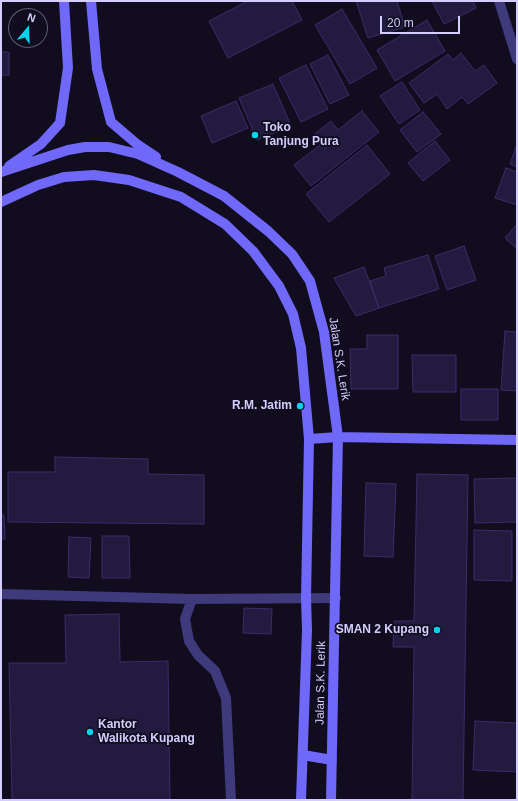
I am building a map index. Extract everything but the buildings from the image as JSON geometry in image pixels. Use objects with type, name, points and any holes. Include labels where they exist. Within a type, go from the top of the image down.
[{"type":"main road","name":"Jalan S.K. Lerik","points":[[1,172],[41,144],[60,123],[68,68],[64,1]]},
{"type":"main road","points":[[90,1],[97,69],[111,122],[138,145],[178,172]]},
{"type":"main road","name":"Jalan S.K. Lerik","points":[[1,172],[68,150],[109,147],[138,154],[178,172],[224,196],[268,231],[292,254],[310,281],[324,332],[338,437],[331,800]]},
{"type":"main road","points":[[1,202],[38,184],[64,177],[94,175],[129,180],[181,197],[225,224],[253,251],[279,286],[293,314],[301,348],[309,439],[306,598],[307,630],[301,800]]},
{"type":"main road","points":[[309,439],[338,437],[517,440]]},
{"type":"main road","points":[[303,755],[332,760]]},
{"type":"street","points":[[500,1],[517,59]]},
{"type":"street","points":[[1,594],[192,599],[336,598]]},
{"type":"street","points":[[192,599],[185,619],[189,641],[198,655],[215,670],[226,698],[231,800]]},
{"type":"place","name":"Toko Tanjung Pura","points":[[255,135]]},
{"type":"place","name":"R.M. Jatim","points":[[300,406]]},
{"type":"place","name":"SMAN 2 Kupang","points":[[437,630]]},
{"type":"place","name":"Kantor Walikota Kupang","points":[[90,732]]}]
